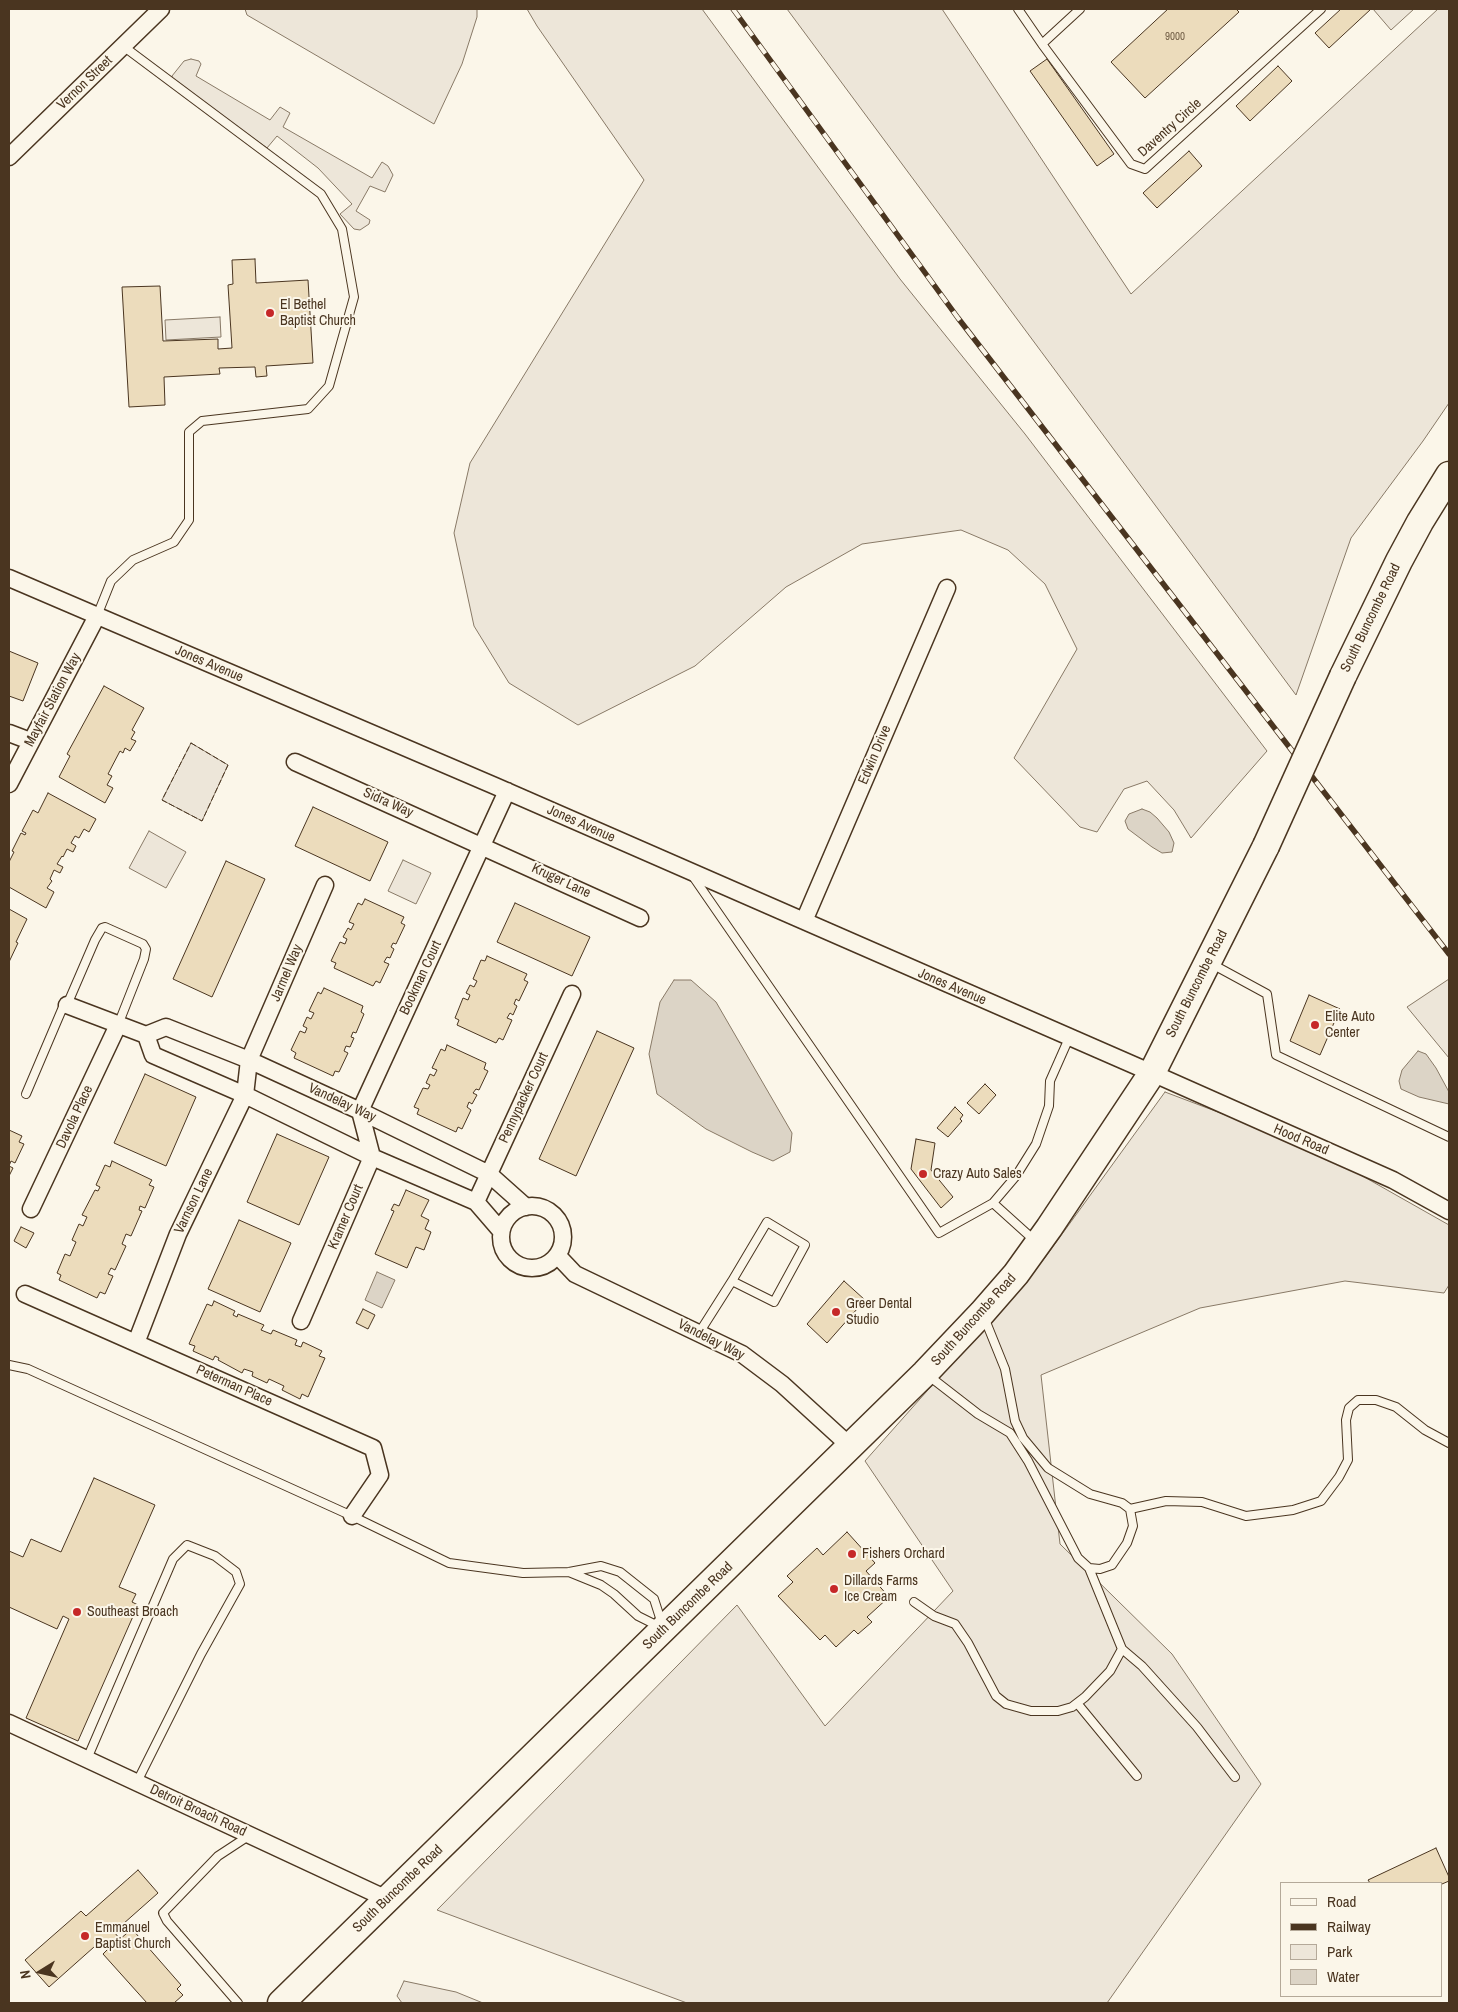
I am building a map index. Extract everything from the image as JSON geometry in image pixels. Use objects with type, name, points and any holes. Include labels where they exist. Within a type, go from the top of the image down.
[{"type":"main road","name":"South Buncombe Road","points":[[281,2003],[851,1447],[925,1373],[1016,1274],[1152,1073],[1266,846],[1343,676],[1399,561],[1449,475]]},
{"type":"street","name":"Vernon Street","points":[[9,158],[161,9]]},
{"type":"street","name":"Jones Avenue","points":[[9,578],[507,791],[1152,1073]]},
{"type":"street","name":"Edwin Drive","points":[[804,921],[947,588]]},
{"type":"street","name":"Mayfair Station Way","points":[[9,784],[97,616]]},
{"type":"street","points":[[9,732],[30,742]]},
{"type":"street","name":"Sidra Way","points":[[295,762],[481,845]]},
{"type":"street","name":"Bookman Court","points":[[360,1111],[507,791]]},
{"type":"street","name":"Kruger Lane","points":[[481,845],[640,918]]},
{"type":"street","name":"Jarmel Way","points":[[249,1060],[325,885]]},
{"type":"street","name":"Pennypacker Court","points":[[476,1202],[572,994]]},
{"type":"street","points":[[67,1005],[146,1035],[153,1055],[246,1095],[372,1157],[476,1202],[501,1231]]},
{"type":"street","name":"Davola Place","points":[[31,1209],[118,1025]]},
{"type":"street","name":"Vandelay Way","points":[[146,1035],[166,1027],[249,1060],[360,1111],[489,1174],[526,1207]]},
{"type":"street","name":"Varnson Lane","points":[[136,1343],[178,1234],[246,1095],[249,1060]]},
{"type":"street","name":"Hood Road","points":[[1152,1073],[1393,1180],[1449,1211]]},
{"type":"street","points":[[360,1111],[372,1157]]},
{"type":"street","name":"Kramer Court","points":[[302,1321],[372,1157]]},
{"type":"street","points":[[536,1206],[546,1210],[555,1216],[560,1225],[562,1246],[550,1262],[540,1267],[520,1266],[504,1252],[501,1242],[501,1231],[510,1215],[526,1207],[536,1206]]},
{"type":"street","name":"Vandelay Way","points":[[557,1255],[575,1274],[742,1354],[782,1384],[851,1447]]},
{"type":"street","name":"Peterman Place","points":[[25,1294],[373,1448],[380,1476],[352,1516]]},
{"type":"street","name":"Detroit Broach Road","points":[[9,1723],[387,1899]]},
{"type":"lane","name":"Daventry Circle","points":[[1018,9],[1131,164],[1145,169],[1321,9]]},
{"type":"lane","points":[[1042,44],[1080,9]]},
{"type":"lane","points":[[97,616],[111,581],[133,560],[174,542],[189,520],[189,432],[202,421],[308,409],[329,386],[354,297],[342,229],[321,194],[123,46]]},
{"type":"lane","points":[[690,872],[939,1233],[993,1203],[1016,1176],[1036,1144],[1049,1106],[1050,1081],[1069,1038]]},
{"type":"lane","points":[[26,1094],[63,1006],[67,1005],[95,940],[102,928],[105,927],[143,944],[146,949],[144,959],[118,1025]]},
{"type":"lane","points":[[1209,962],[1268,994],[1276,1055],[1449,1137]]},
{"type":"lane","points":[[993,1203],[1038,1244]]},
{"type":"lane","points":[[699,1333],[767,1222],[805,1245],[774,1302],[732,1281]]},
{"type":"lane","points":[[982,1313],[1005,1369],[1020,1440],[1078,1558],[1089,1568],[1122,1649],[1142,1666],[1197,1727],[1235,1777]]},
{"type":"lane","points":[[9,1365],[28,1369],[352,1516],[449,1563],[523,1573],[569,1572],[601,1566],[620,1572],[654,1599],[664,1629]]},
{"type":"lane","points":[[925,1373],[978,1414],[1020,1440],[1048,1468],[1090,1494],[1122,1503],[1130,1510],[1133,1526],[1127,1543],[1112,1565],[1100,1569],[1089,1568]]},
{"type":"lane","points":[[1130,1510],[1166,1501],[1202,1502],[1246,1516],[1294,1510],[1321,1501],[1339,1477],[1348,1460],[1346,1420],[1349,1408],[1358,1400],[1376,1400],[1396,1407],[1425,1430],[1449,1443]]},
{"type":"lane","points":[[87,1759],[174,1559],[187,1545],[215,1556],[236,1572],[240,1584],[201,1654],[137,1782]]},
{"type":"lane","points":[[569,1572],[601,1585],[638,1616],[664,1629]]},
{"type":"lane","points":[[914,1602],[934,1616],[955,1624],[968,1643],[996,1696],[1006,1704],[1031,1711],[1058,1711],[1077,1703],[1110,1671],[1122,1649]]},
{"type":"lane","points":[[1077,1703],[1137,1776]]},
{"type":"lane","points":[[238,2003],[167,1921],[163,1913],[218,1856],[250,1835]]},
{"type":"green space","points":[[245,9],[477,9],[477,17],[462,64],[434,124],[247,15]]},
{"type":"green space","points":[[527,9],[702,9],[900,279],[1025,434],[1267,751],[1191,838],[1174,810],[1147,781],[1124,789],[1097,832],[1080,827],[1014,758],[1077,649],[1045,584],[1008,550],[961,530],[862,544],[786,587],[695,666],[578,725],[509,683],[474,626],[454,533],[470,463],[644,180]]},
{"type":"green space","points":[[787,9],[942,9],[1131,294],[1438,9],[1449,9],[1449,403],[1351,538],[1296,695]]},
{"type":"green space","points":[[1373,9],[1414,9],[1391,30]]},
{"type":"green space","points":[[191,59],[199,61],[201,64],[196,76],[270,120],[280,107],[290,113],[283,127],[372,178],[382,162],[388,166],[393,175],[385,192],[370,186],[356,211],[370,220],[369,224],[360,230],[354,229],[340,214],[352,204],[318,168],[277,136],[267,148],[173,81],[172,76],[184,61]]},
{"type":"green space","points":[[220,317],[221,337],[166,340],[165,320]]},
{"type":"green space","points":[[191,743],[228,765],[202,821],[162,800]]},
{"type":"green space","points":[[149,831],[186,852],[166,888],[129,868]]},
{"type":"green space","points":[[403,860],[431,873],[416,904],[388,891]]},
{"type":"green space","points":[[1449,979],[1449,1058],[1407,1007]]},
{"type":"green space","points":[[1165,1092],[1313,1148],[1449,1225],[1449,1285],[1444,1293],[1345,1281],[1200,1308],[1041,1375],[1060,1544],[1172,1654],[1261,1784],[1107,2003],[687,2003],[437,1910],[737,1605],[825,1726],[953,1591],[865,1461],[1044,1259]]},
{"type":"green space","points":[[404,1981],[456,1992],[483,2003],[402,2003],[397,1996]]},
{"type":"water","points":[[1142,809],[1150,812],[1169,832],[1174,843],[1172,852],[1162,853],[1128,829],[1125,821],[1129,814]]},
{"type":"water","points":[[674,980],[691,980],[716,1002],[792,1133],[790,1152],[773,1161],[752,1152],[706,1129],[657,1094],[649,1054],[660,1002]]},
{"type":"water","points":[[1418,1051],[1426,1054],[1436,1068],[1449,1092],[1449,1104],[1419,1097],[1401,1089],[1399,1081],[1402,1070]]},
{"type":"water","points":[[377,1272],[395,1280],[382,1308],[365,1300]]},
{"type":"building","points":[[1168,9],[1236,9],[1239,12],[1145,98],[1111,62]]},
{"type":"building","points":[[1341,9],[1371,9],[1329,48],[1315,33]]},
{"type":"building","points":[[1047,59],[1114,154],[1097,166],[1030,71]]},
{"type":"building","points":[[1278,66],[1292,81],[1250,121],[1236,106]]},
{"type":"building","points":[[1189,151],[1202,166],[1157,208],[1143,193]]},
{"type":"building","name":"El Bethel Baptist Church","points":[[255,259],[256,283],[308,280],[313,363],[266,366],[267,376],[256,377],[255,367],[219,368],[220,374],[164,377],[165,405],[129,407],[122,287],[160,286],[163,341],[218,339],[218,349],[232,348],[228,285],[233,284],[232,260]]},
{"type":"building","points":[[9,651],[38,663],[23,701],[9,696]]},
{"type":"building","points":[[104,686],[144,708],[132,730],[135,732],[131,739],[136,741],[130,751],[125,748],[123,753],[120,751],[108,774],[112,776],[107,785],[113,788],[105,803],[59,777],[70,756],[67,754]]},
{"type":"building","points":[[48,793],[96,819],[89,832],[84,829],[79,838],[75,836],[71,843],[76,846],[73,852],[67,849],[57,864],[63,867],[60,873],[54,870],[50,879],[52,881],[47,888],[54,892],[46,908],[9,887],[9,862],[21,833],[25,835],[26,833],[22,831],[33,810],[38,813]]},
{"type":"building","points":[[313,807],[388,842],[370,881],[295,846]]},
{"type":"building","points":[[226,861],[265,879],[212,997],[173,979]]},
{"type":"building","points":[[365,899],[404,917],[401,923],[405,925],[396,944],[393,943],[391,947],[394,949],[390,958],[387,957],[384,962],[389,964],[380,983],[376,981],[373,986],[334,968],[336,963],[331,961],[340,942],[345,944],[347,939],[343,937],[348,928],[351,930],[354,924],[349,922],[358,903],[362,905]]},
{"type":"building","points":[[515,903],[590,937],[572,976],[497,942]]},
{"type":"building","points":[[9,909],[27,919],[9,962]]},
{"type":"building","points":[[487,956],[527,974],[524,980],[528,982],[519,1001],[516,999],[514,1004],[517,1006],[513,1015],[510,1013],[507,1018],[512,1020],[503,1040],[499,1038],[496,1043],[457,1025],[459,1020],[455,1018],[463,998],[468,1000],[470,995],[466,993],[470,985],[474,987],[477,981],[473,979],[481,960],[485,961]]},
{"type":"building","points":[[324,988],[363,1006],[361,1012],[364,1014],[356,1033],[353,1032],[351,1037],[354,1038],[350,1047],[346,1046],[344,1051],[348,1053],[339,1072],[335,1071],[333,1076],[294,1058],[296,1053],[291,1050],[300,1031],[305,1033],[307,1028],[303,1026],[307,1017],[311,1019],[314,1013],[309,1011],[318,992],[321,994]]},
{"type":"building","name":"Elite Auto Center","points":[[1309,995],[1340,1009],[1320,1055],[1290,1041]]},
{"type":"building","points":[[597,1031],[634,1048],[576,1176],[539,1159]]},
{"type":"building","points":[[447,1045],[486,1063],[484,1069],[488,1071],[479,1090],[476,1089],[473,1093],[477,1095],[472,1104],[469,1102],[467,1107],[471,1110],[462,1129],[458,1127],[456,1132],[417,1114],[419,1109],[414,1107],[423,1088],[428,1089],[430,1085],[426,1083],[430,1074],[434,1076],[437,1070],[432,1068],[441,1049],[445,1051]]},
{"type":"building","points":[[145,1074],[196,1097],[166,1166],[114,1143]]},
{"type":"building","points":[[985,1084],[996,1095],[979,1114],[967,1103]]},
{"type":"building","points":[[955,1107],[963,1115],[960,1119],[962,1121],[948,1137],[937,1128]]},
{"type":"building","points":[[9,1130],[22,1136],[19,1142],[24,1144],[15,1163],[11,1161],[9,1166]]},
{"type":"building","points":[[277,1134],[329,1157],[299,1225],[247,1202]]},
{"type":"building","points":[[916,1139],[935,1143],[931,1170],[953,1197],[941,1208],[911,1169]]},
{"type":"building","points":[[112,1161],[152,1180],[149,1185],[154,1187],[145,1208],[140,1206],[139,1210],[142,1211],[131,1236],[126,1234],[122,1244],[126,1246],[115,1270],[111,1268],[108,1274],[113,1276],[105,1294],[100,1292],[97,1298],[59,1280],[61,1275],[57,1273],[65,1254],[70,1256],[76,1242],[72,1240],[79,1224],[83,1226],[87,1217],[82,1215],[95,1190],[98,1191],[100,1187],[96,1185],[105,1165],[110,1167]]},
{"type":"building","points":[[9,1166],[13,1168],[9,1176]]},
{"type":"building","points":[[406,1190],[429,1200],[421,1216],[429,1220],[425,1229],[431,1232],[424,1250],[416,1247],[407,1268],[375,1254],[394,1211],[391,1210],[394,1204],[399,1206]]},
{"type":"building","points":[[239,1220],[291,1243],[260,1312],[208,1289]]},
{"type":"building","points":[[21,1227],[34,1233],[26,1248],[14,1241]]},
{"type":"building","name":"Greer Dental Studio","points":[[844,1281],[865,1300],[827,1343],[807,1324]]},
{"type":"building","points":[[214,1301],[235,1311],[233,1315],[237,1317],[238,1314],[264,1325],[261,1330],[271,1334],[273,1330],[297,1340],[295,1345],[301,1347],[303,1342],[322,1351],[319,1356],[325,1358],[308,1397],[302,1394],[300,1399],[282,1390],[284,1386],[269,1379],[267,1383],[252,1376],[253,1372],[244,1369],[242,1373],[218,1360],[219,1358],[215,1356],[213,1360],[193,1351],[195,1346],[189,1344],[207,1304],[212,1306]]},
{"type":"building","points":[[363,1309],[375,1315],[368,1329],[356,1323]]},
{"type":"building","name":"Southeast Broach","points":[[94,1478],[155,1505],[119,1587],[136,1594],[132,1602],[138,1605],[78,1741],[26,1718],[69,1619],[63,1616],[57,1629],[9,1607],[9,1551],[23,1557],[31,1539],[61,1552]]},
{"type":"building","name":"Dillards Farms Ice Cream","points":[[847,1532],[875,1563],[866,1571],[889,1597],[867,1617],[872,1622],[858,1634],[854,1630],[836,1647],[825,1635],[820,1640],[778,1596],[793,1582],[787,1576],[817,1548],[823,1555]]},
{"type":"building","points":[[1436,1848],[1449,1877],[1449,1881],[1443,1884],[1443,1882],[1369,1882],[1368,1880]]},
{"type":"building","name":"Emmanuel Baptist Church","points":[[138,1870],[158,1893],[114,1932],[120,1939],[132,1929],[181,1985],[177,1989],[183,1995],[174,2003],[147,2003],[103,1954],[110,1947],[103,1939],[49,1987],[25,1960],[81,1911],[86,1916]]},
{"type":"railway","points":[[733,9],[958,318],[1449,954]]},
{"type":"fence","points":[[191,743],[228,765],[202,821],[162,800],[191,743]]},
{"type":"place","name":"El Bethel Baptist Church","points":[[270,313]]},
{"type":"place","name":"Elite Auto Center","points":[[1315,1025]]},
{"type":"place","name":"Crazy Auto Sales","points":[[923,1174]]},
{"type":"place","name":"Greer Dental Studio","points":[[836,1312]]},
{"type":"place","name":"Fishers Orchard","points":[[852,1554]]},
{"type":"place","name":"Dillards Farms Ice Cream","points":[[834,1589]]},
{"type":"place","name":"Southeast Broach","points":[[77,1612]]},
{"type":"place","name":"Emmanuel Baptist Church","points":[[85,1936]]}]
